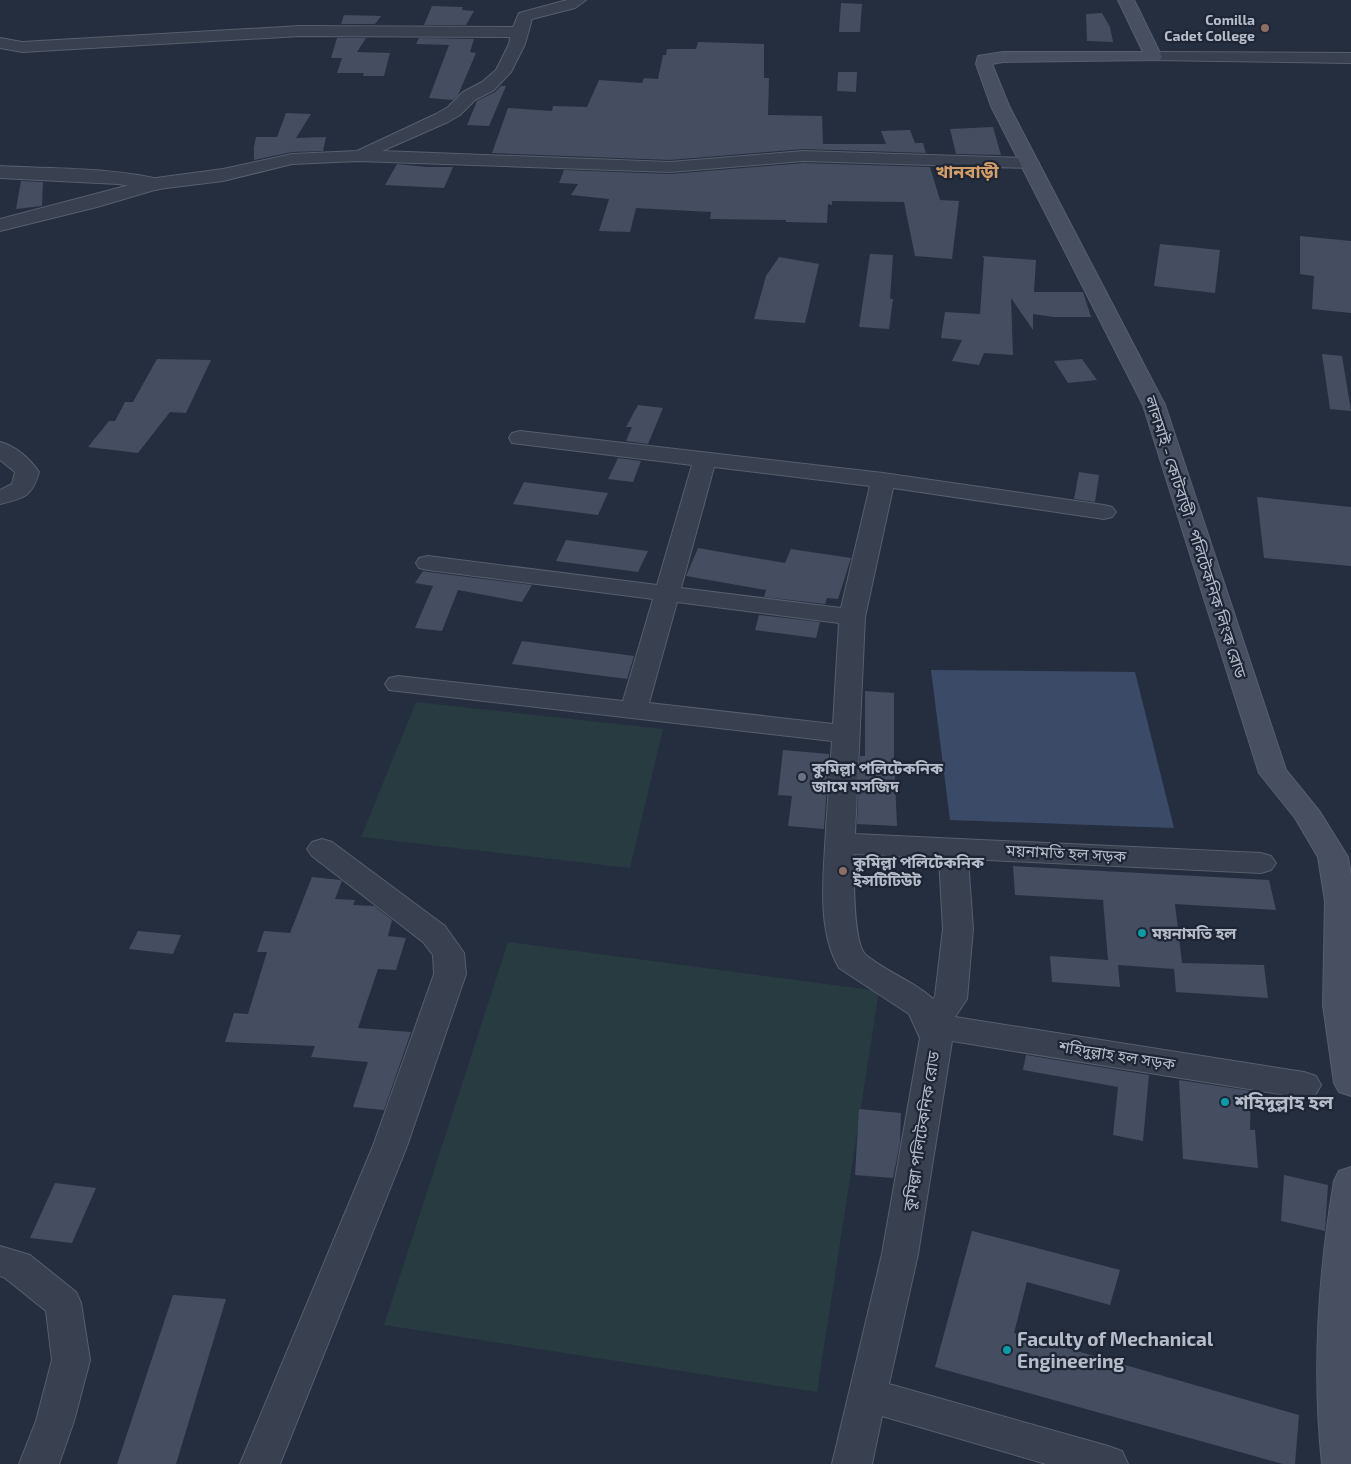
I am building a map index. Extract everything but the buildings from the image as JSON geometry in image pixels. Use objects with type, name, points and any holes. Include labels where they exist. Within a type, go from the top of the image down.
[{"type":"main road","points":[[1126,0],[1154,57]]},
{"type":"main road","name":"লালমাই - কোটবাড়ী - পলিটেকনিক লিংক রোড","points":[[1154,57],[1004,57],[984,60],[988,80],[1000,106],[1154,405],[1273,773],[1306,812],[1333,857],[1340,901],[1339,1005],[1351,1083]]},
{"type":"main road","points":[[1342,1464],[1334,1354],[1340,1266],[1351,1181]]},
{"type":"street","points":[[358,156],[454,112],[469,96],[488,86],[504,72],[517,44],[518,32],[525,16],[569,5],[578,0]]},
{"type":"street","points":[[0,43],[22,47],[300,31],[518,32]]},
{"type":"street","points":[[1154,57],[1351,58]]},
{"type":"street","points":[[0,224],[90,203],[156,184],[223,175],[292,159],[358,156],[670,168],[703,167],[769,157],[803,156],[1030,163]]},
{"type":"street","points":[[0,172],[118,178],[156,184]]},
{"type":"street","points":[[520,438],[883,480],[1104,512]]},
{"type":"street","points":[[0,449],[23,466],[27,472],[23,487],[14,493],[0,497]]},
{"type":"street","points":[[634,710],[705,460]]},
{"type":"street","name":"কুমিল্লা পলিটেকনিক রোড","points":[[852,1464],[900,1254],[936,1038],[922,1006],[850,960],[842,933],[838,886],[852,617],[883,480]]},
{"type":"street","points":[[428,563],[852,617]]},
{"type":"street","points":[[398,684],[846,734]]},
{"type":"street","name":"ময়নামতি হল সড়ক","points":[[841,843],[1261,863]]},
{"type":"street","points":[[930,1025],[951,999],[958,929],[953,848]]},
{"type":"street","points":[[260,1464],[390,1146],[450,974],[448,953],[434,934],[322,849]]},
{"type":"street","name":"শহিদুল্লাহ হল সড়ক","points":[[930,1025],[1304,1085]]},
{"type":"street","points":[[0,1261],[17,1266],[63,1303],[71,1360],[55,1420],[39,1464]]},
{"type":"street","points":[[868,1395],[1108,1464]]},
{"type":"green space","points":[[416,702],[663,729],[630,868],[361,837]]},
{"type":"green space","points":[[508,942],[879,991],[817,1392],[384,1325]]},
{"type":"water","points":[[931,670],[1135,672],[1174,828],[950,820]]},
{"type":"place","name":"Comilla Cadet College","points":[[1265,28]]},
{"type":"place","name":"কুমিল্লা পলিটেকনিক জামে মসজিদ","points":[[802,777]]},
{"type":"place","name":"কুমিল্লা পলিটেকনিক ইন্সটিটিউট","points":[[843,871]]},
{"type":"place","name":"ময়নামতি হল","points":[[1142,933]]},
{"type":"place","name":"শহিদুল্লাহ হল","points":[[1225,1102]]},
{"type":"place","name":"Faculty of Mechanical Engineering","points":[[1007,1350]]},
{"type":"district","name":"খানবাড়ী","points":[[967,172]]}]
